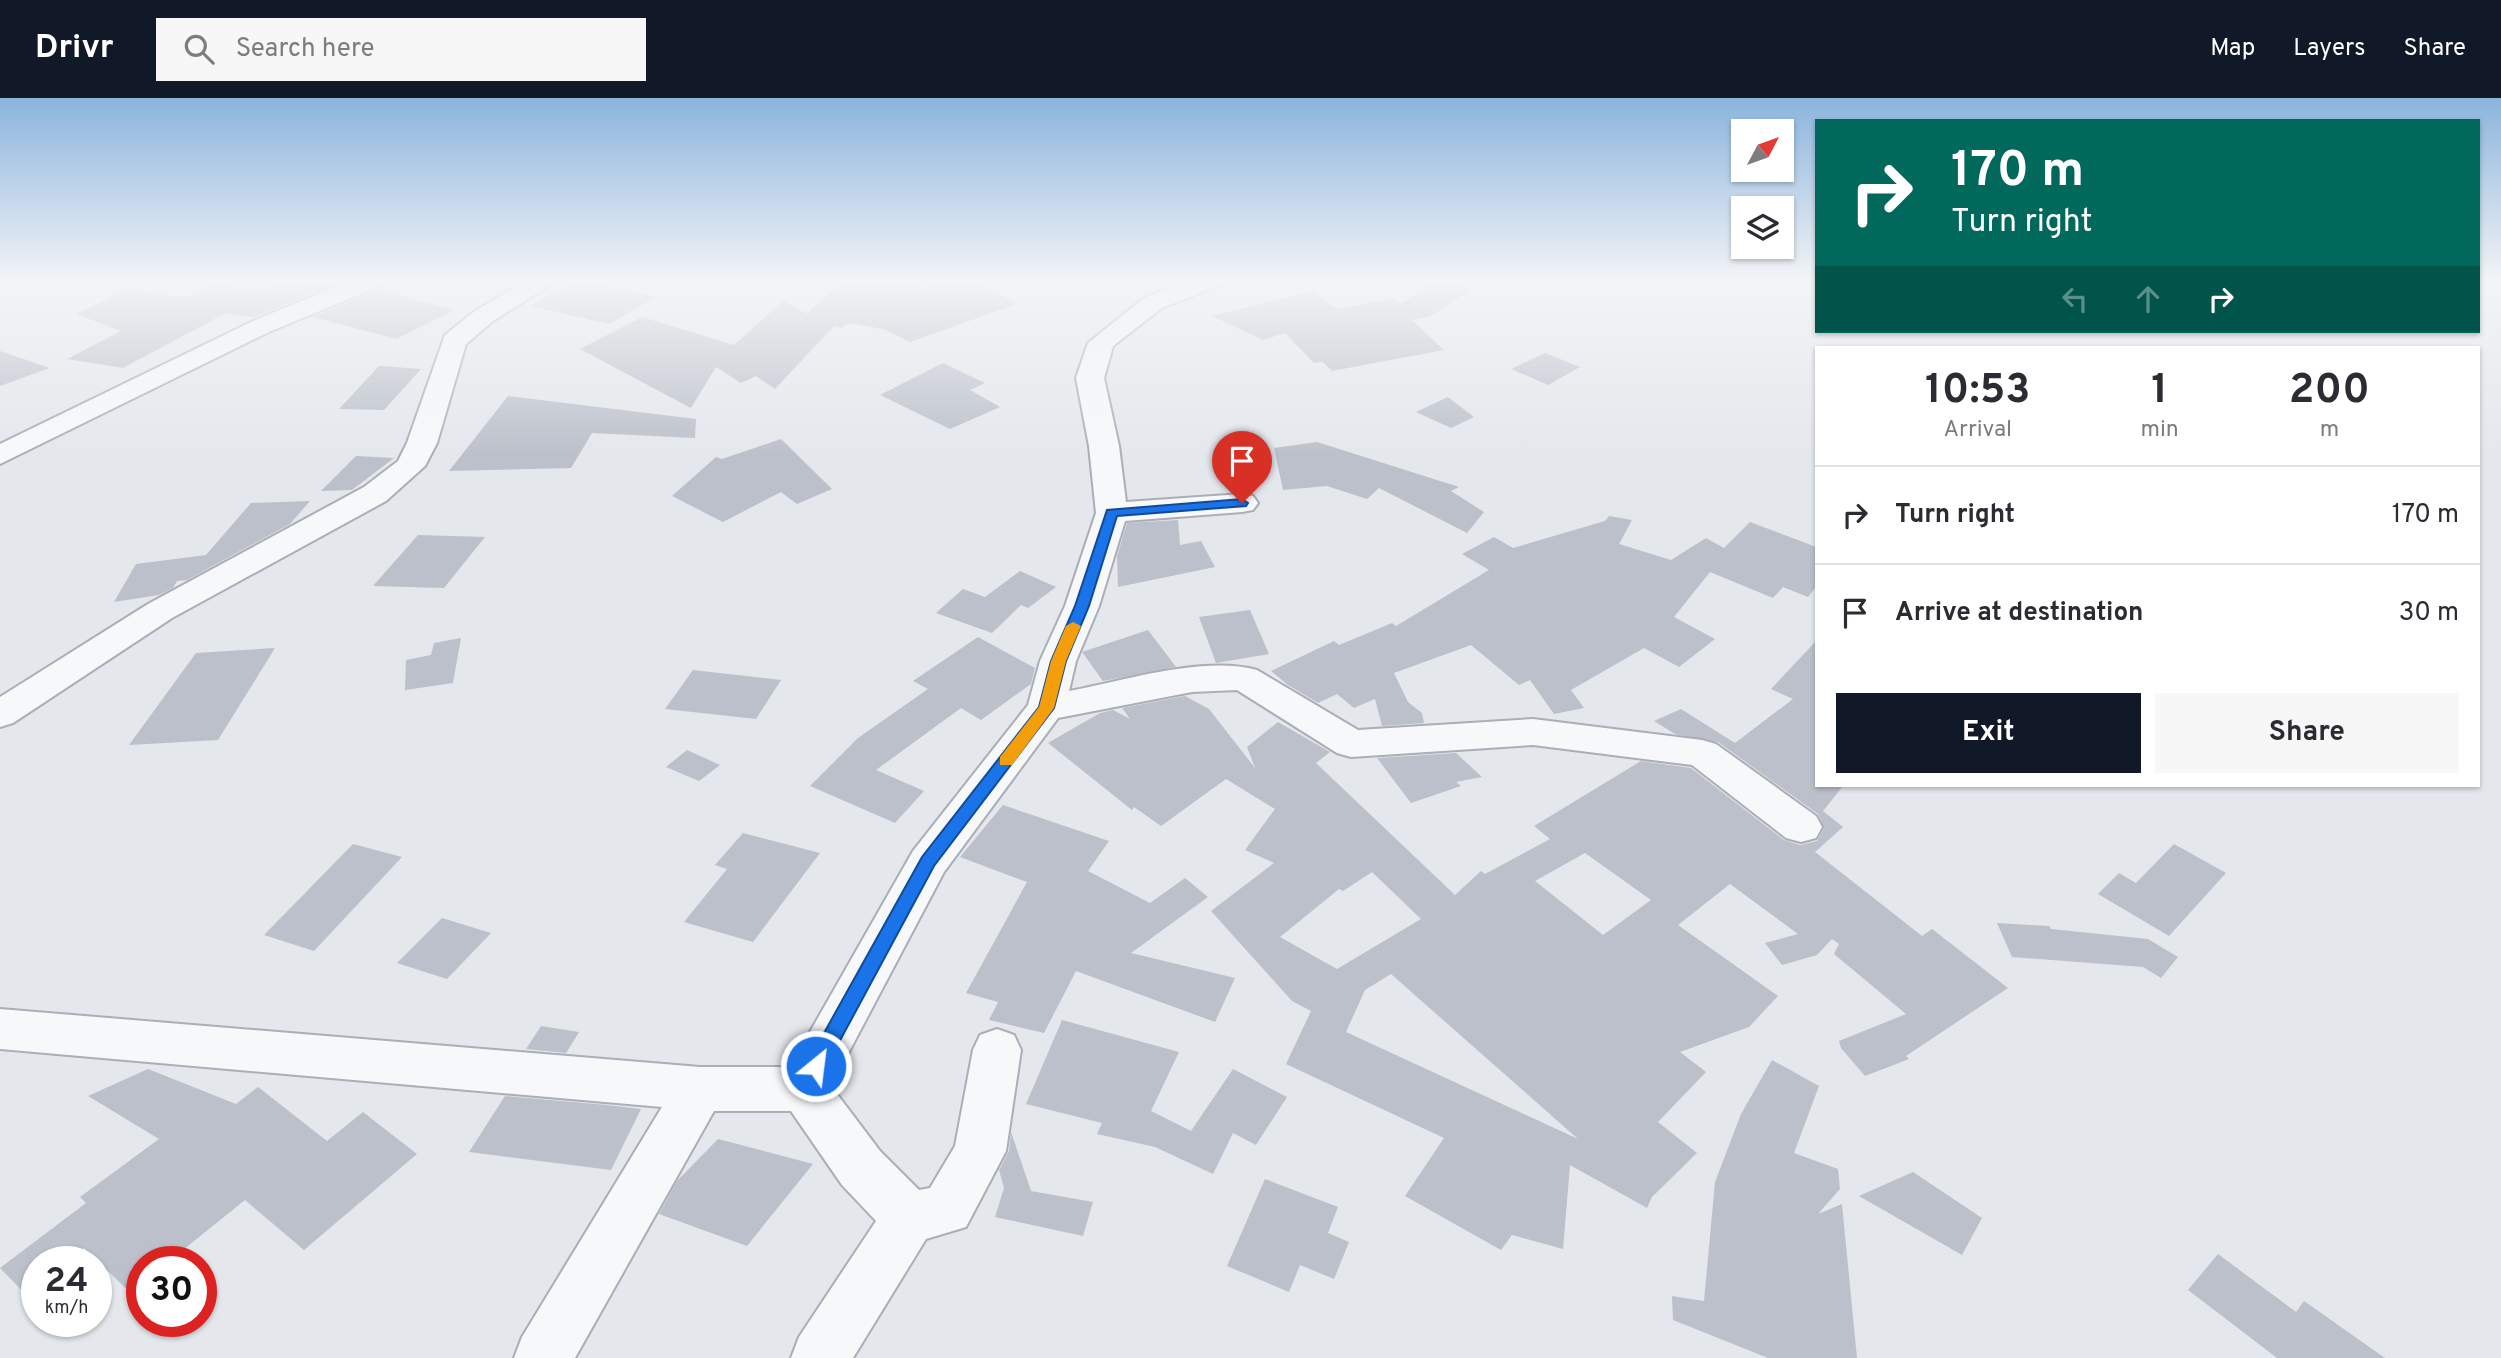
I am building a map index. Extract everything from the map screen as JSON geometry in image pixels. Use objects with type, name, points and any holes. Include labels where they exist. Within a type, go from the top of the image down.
[{"type":"street","points":[[0,455],[238,338]]},
{"type":"street","points":[[0,714],[160,611],[375,494],[410,466],[422,443],[454,341],[458,338]]},
{"type":"street","points":[[804,1089],[928,862],[1046,708],[1058,661],[1082,606],[1112,513],[1104,446],[1090,378],[1101,343],[1108,338]]},
{"type":"street","points":[[1112,513],[1242,503]]},
{"type":"street","points":[[1046,708],[1192,680],[1244,678],[1351,744],[1533,732],[1702,753],[1801,827]]},
{"type":"street","points":[[0,1029],[700,1090],[804,1089]]},
{"type":"street","points":[[820,1358],[909,1218],[947,1209],[980,1151],[997,1050]]},
{"type":"street","points":[[804,1089],[861,1168],[909,1218]]},
{"type":"street","points":[[543,1358],[700,1090]]},
{"type":"building","points":[[108,338],[180,338],[123,368],[67,359]]},
{"type":"building","points":[[602,338],[710,338],[734,345],[742,338],[823,338],[775,389],[756,376],[741,383],[716,367],[691,408],[580,349]]},
{"type":"building","points":[[901,338],[922,338],[910,342]]},
{"type":"building","points":[[1290,338],[1431,338],[1444,350],[1332,371],[1323,362],[1314,363]]},
{"type":"building","points":[[0,351],[50,368],[0,386]]},
{"type":"building","points":[[1545,353],[1580,367],[1548,385],[1511,369]]},
{"type":"building","points":[[943,363],[985,383],[970,390],[1000,407],[950,429],[880,395]]},
{"type":"building","points":[[379,366],[421,369],[384,410],[339,409]]},
{"type":"building","points":[[508,396],[696,419],[695,438],[592,433],[571,468],[449,471]]},
{"type":"building","points":[[1448,397],[1474,417],[1451,428],[1416,412]]},
{"type":"building","points":[[781,439],[832,489],[797,504],[781,492],[723,522],[672,496],[716,457],[722,459]]},
{"type":"building","points":[[1317,442],[1459,487],[1451,491],[1484,512],[1467,533],[1379,488],[1367,499],[1327,486],[1283,490],[1274,448]]},
{"type":"building","points":[[356,456],[394,458],[352,490],[321,491]]},
{"type":"building","points":[[310,501],[290,524],[187,580],[177,581],[173,588],[159,595],[114,602],[136,564],[206,555],[251,503]]},
{"type":"building","points":[[1609,516],[1632,520],[1619,544],[1671,560],[1706,538],[1724,548],[1750,522],[1815,547],[1815,588],[1808,597],[1783,587],[1773,598],[1710,572],[1674,617],[1715,639],[1679,667],[1644,648],[1571,690],[1584,708],[1554,714],[1530,680],[1519,685],[1471,645],[1394,673],[1408,702],[1422,713],[1424,723],[1382,726],[1375,699],[1354,708],[1337,694],[1318,703],[1271,671],[1334,641],[1339,645],[1392,623],[1396,626],[1489,570],[1462,554],[1494,537],[1513,548],[1605,521]]},
{"type":"building","points":[[1178,520],[1180,545],[1201,541],[1215,567],[1118,587],[1117,556],[1127,523]]},
{"type":"building","points":[[418,535],[485,537],[444,588],[373,586]]},
{"type":"building","points":[[1020,571],[1056,587],[1028,608],[1021,605],[992,633],[936,613],[963,589],[985,597]]},
{"type":"building","points":[[1250,610],[1269,654],[1216,663],[1199,617]]},
{"type":"building","points":[[1148,630],[1176,667],[1103,681],[1082,652]]},
{"type":"building","points":[[978,637],[1035,668],[1031,684],[981,720],[961,708],[876,770],[924,791],[895,823],[810,786],[858,738],[928,689],[913,681]]},
{"type":"building","points":[[461,638],[453,683],[405,690],[406,660],[431,655],[434,643]]},
{"type":"building","points":[[1815,642],[1815,787],[1842,787],[1823,811],[1843,827],[1815,852],[1922,936],[1932,929],[2008,988],[1906,1056],[1909,1059],[1865,1076],[1841,1048],[1839,1041],[1906,1014],[1834,954],[1839,944],[1832,939],[1817,955],[1782,965],[1765,943],[1798,934],[1730,884],[1678,925],[1778,996],[1749,1027],[1680,1052],[1706,1072],[1658,1122],[1697,1153],[1652,1197],[1647,1208],[1570,1165],[1563,1249],[1512,1235],[1501,1250],[1405,1196],[1444,1138],[1286,1064],[1311,1011],[1292,1001],[1211,911],[1274,863],[1245,850],[1275,809],[1226,779],[1161,826],[1134,807],[1132,810],[1048,743],[1100,713],[1113,710],[1130,719],[1122,708],[1185,696],[1209,709],[1255,768],[1247,747],[1278,722],[1330,752],[1316,763],[1455,895],[1481,871],[1485,874],[1550,839],[1534,826],[1641,761],[1691,768],[1784,840],[1800,845],[1817,841],[1824,828],[1818,814],[1718,742],[1675,734],[1654,721],[1681,709],[1735,743],[1793,699],[1771,689]],"holes":[[[1585,853],[1651,900],[1603,935],[1535,881]],[[1372,872],[1421,919],[1337,969],[1280,937],[1339,889],[1343,891]],[[1391,974],[1578,1139],[1346,1032],[1365,990]]]},
{"type":"building","points":[[275,648],[218,740],[129,745],[196,653]]},
{"type":"building","points":[[693,670],[781,680],[756,719],[665,709]]},
{"type":"building","points":[[687,750],[720,765],[699,781],[666,767]]},
{"type":"building","points":[[1456,753],[1482,777],[1456,782],[1461,786],[1411,803],[1377,758]]},
{"type":"building","points":[[1003,805],[1109,841],[1088,871],[1150,903],[1185,878],[1208,897],[1131,953],[1235,978],[1215,1022],[1076,971],[1044,1033],[989,1020],[998,1002],[966,993],[1027,882],[960,857]]},
{"type":"building","points":[[743,833],[820,853],[753,942],[684,922],[727,869],[715,865]]},
{"type":"building","points":[[353,844],[402,857],[314,951],[264,935]]},
{"type":"building","points":[[2174,844],[2226,873],[2169,936],[2098,894],[2119,873],[2136,883]]},
{"type":"building","points":[[442,918],[491,933],[447,979],[397,963]]},
{"type":"building","points":[[1997,923],[2049,926],[2051,929],[2148,939],[2178,957],[2161,978],[2143,967],[2012,957]]},
{"type":"building","points":[[1062,1020],[1179,1052],[1151,1111],[1191,1131],[1233,1069],[1287,1097],[1256,1145],[1233,1133],[1213,1174],[1155,1147],[1097,1134],[1102,1123],[1026,1104]]},
{"type":"building","points":[[541,1026],[579,1032],[566,1053],[526,1049]]},
{"type":"building","points":[[1772,1060],[1819,1086],[1794,1153],[1838,1169],[1840,1189],[1818,1214],[1842,1204],[1857,1358],[1768,1358],[1673,1320],[1672,1296],[1704,1301],[1715,1182],[1741,1114]]},
{"type":"building","points":[[148,1069],[236,1104],[258,1087],[327,1141],[363,1112],[417,1154],[304,1250],[245,1200],[188,1246],[126,1246],[126,1289],[112,1275],[112,1246],[29,1246],[86,1203],[80,1197],[159,1139],[88,1096]]},
{"type":"building","points":[[505,1096],[641,1109],[611,1170],[469,1152]]},
{"type":"building","points":[[1011,1132],[1031,1191],[1093,1202],[1083,1236],[995,1217],[1004,1188],[999,1170],[1009,1151]]},
{"type":"building","points":[[718,1139],[813,1164],[747,1246],[659,1214],[677,1181]]},
{"type":"building","points":[[1913,1172],[1982,1218],[1962,1255],[1859,1196]]},
{"type":"building","points":[[1265,1179],[1338,1207],[1328,1233],[1349,1242],[1334,1279],[1300,1265],[1289,1292],[1227,1266]]},
{"type":"building","points":[[21,1252],[21,1290],[0,1268]]},
{"type":"building","points":[[2218,1254],[2296,1312],[2304,1301],[2385,1358],[2277,1358],[2188,1290]]},
{"type":"slow traffic","points":[[1006,761],[1046,708],[1058,661],[1073,626]]},
{"type":"route","points":[[816,1066],[928,862],[1046,708],[1058,661],[1082,606],[1112,513],[1242,503]]}]
